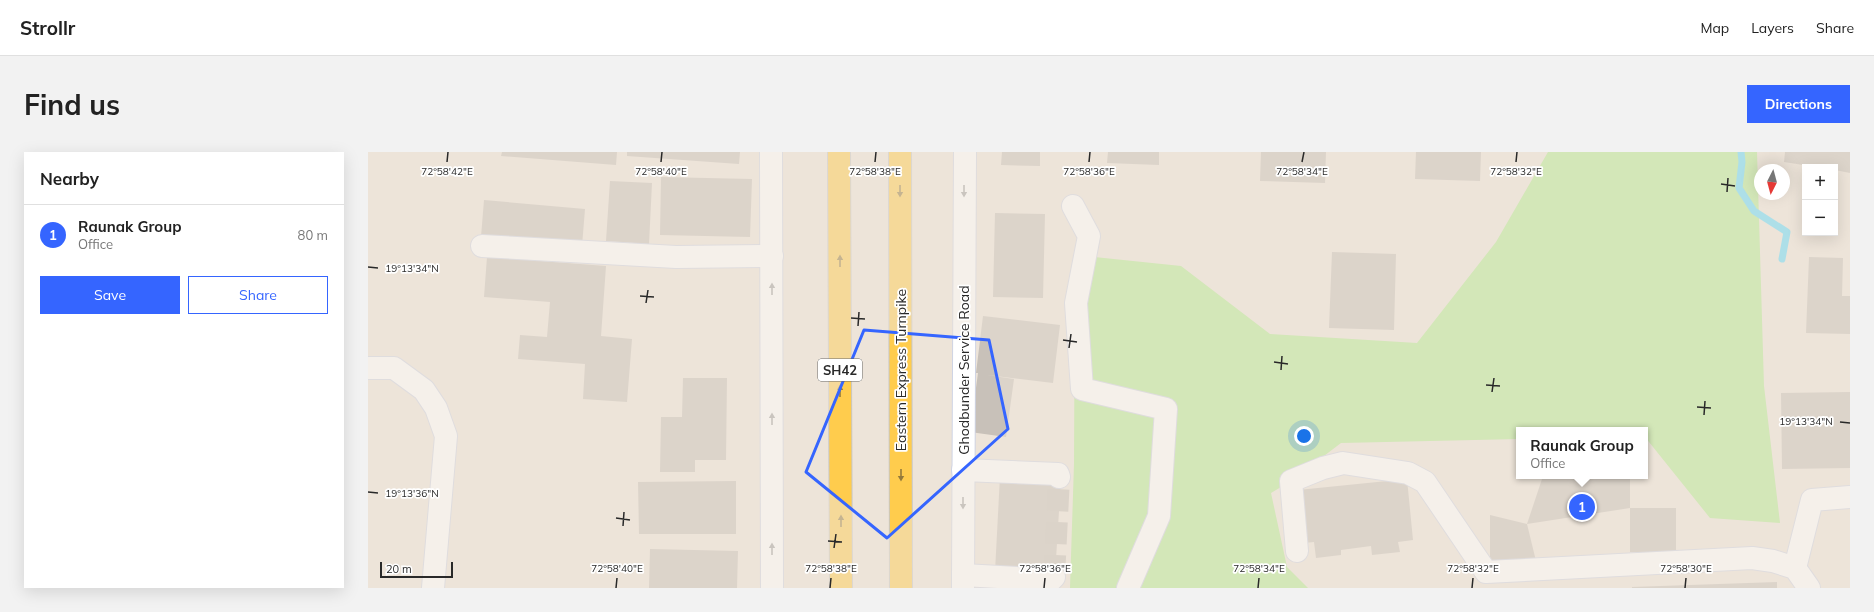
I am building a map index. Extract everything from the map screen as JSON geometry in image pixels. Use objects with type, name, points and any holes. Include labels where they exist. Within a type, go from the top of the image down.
[{"type":"main road","name":"SH42","points":[[839,152],[841,588]]},
{"type":"main road","name":"Eastern Express Turnpike","points":[[900,152],[901,588]]},
{"type":"street","points":[[772,152],[772,588]]},
{"type":"street","name":"Ghodbunder Service Road","points":[[963,581],[964,152]]},
{"type":"street","points":[[1073,206],[1089,236],[1076,303],[1082,389],[1166,409],[1159,516],[1128,588]]},
{"type":"street","points":[[482,246],[676,256],[772,256]]},
{"type":"street","points":[[368,368],[394,368],[424,390],[436,408],[446,436],[433,588]]},
{"type":"street","points":[[1297,551],[1291,481],[1323,468],[1343,463],[1408,473],[1425,482],[1486,572],[1752,558],[1773,561],[1795,568],[1809,588]]},
{"type":"street","points":[[963,470],[1058,474],[1059,477]]},
{"type":"street","points":[[1795,568],[1812,500],[1850,497]]},
{"type":"street","points":[[963,581],[1051,580],[1054,577]]},
{"type":"highlighted area","points":[[864,330],[989,340],[1008,429],[887,538],[806,472]]},
{"type":"green space","points":[[1548,152],[1757,152],[1757,164],[1754,164],[1754,200],[1758,200],[1764,386],[1780,523],[1710,518],[1648,441],[1648,427],[1516,427],[1516,439],[1341,443],[1291,481],[1271,493],[1287,567],[1308,588],[1070,588],[1074,464],[1075,255],[1181,266],[1270,334],[1417,343],[1496,242]]},
{"type":"building","points":[[502,152],[617,152],[616,165],[501,156]]},
{"type":"building","points":[[627,152],[740,152],[739,164],[627,156]]},
{"type":"building","points":[[1002,152],[1040,152],[1040,166],[1001,165]]},
{"type":"building","points":[[1108,152],[1159,152],[1159,165],[1107,163]]},
{"type":"building","points":[[1261,152],[1326,152],[1325,183],[1260,181]]},
{"type":"building","points":[[1416,152],[1481,152],[1480,181],[1415,179]]},
{"type":"building","points":[[1785,152],[1850,152],[1850,173],[1838,171],[1838,164],[1802,165],[1784,162]]},
{"type":"building","points":[[661,177],[752,179],[750,237],[660,235]]},
{"type":"building","points":[[610,181],[652,183],[649,244],[606,241]]},
{"type":"building","points":[[484,200],[585,209],[582,246],[481,237]]},
{"type":"building","points":[[995,213],[1045,214],[1043,298],[993,297]]},
{"type":"building","points":[[1332,252],[1396,254],[1394,330],[1329,328]]},
{"type":"building","points":[[487,257],[606,266],[601,336],[632,339],[627,402],[583,399],[585,364],[518,359],[520,335],[547,337],[550,302],[484,297]]},
{"type":"building","points":[[1809,257],[1843,258],[1842,296],[1850,296],[1850,334],[1806,333]]},
{"type":"building","points":[[983,316],[1060,325],[1053,383],[987,375],[1014,379],[1006,437],[970,432],[978,373],[976,373]]},
{"type":"building","points":[[683,378],[727,378],[726,460],[695,460],[695,472],[660,472],[661,417],[682,417]]},
{"type":"building","points":[[1850,392],[1850,468],[1782,469],[1781,393]]},
{"type":"building","points":[[1000,476],[1061,479],[1055,575],[995,572]]},
{"type":"building","points":[[1407,479],[1413,540],[1398,542],[1400,552],[1372,555],[1371,546],[1341,550],[1341,555],[1316,558],[1314,542],[1304,543],[1298,490]]},
{"type":"building","points":[[1542,479],[1630,479],[1630,508],[1527,524]]},
{"type":"building","points":[[736,481],[736,534],[639,534],[638,482]]},
{"type":"building","points":[[1630,508],[1676,508],[1676,552],[1630,552]]},
{"type":"building","points":[[1490,515],[1527,524],[1536,561],[1490,561]]},
{"type":"building","points":[[650,549],[738,551],[737,588],[649,588]]},
{"type":"building","points":[[1777,582],[1777,588],[1632,588],[1632,587]]},
{"type":"waterway","points":[[1741,152],[1742,162],[1739,188],[1754,211],[1787,232],[1782,259]]},
{"type":"tunnel","points":[[1054,577],[1059,477]]},
{"type":"place","name":"Raunak Group","points":[[1582,507]]}]
